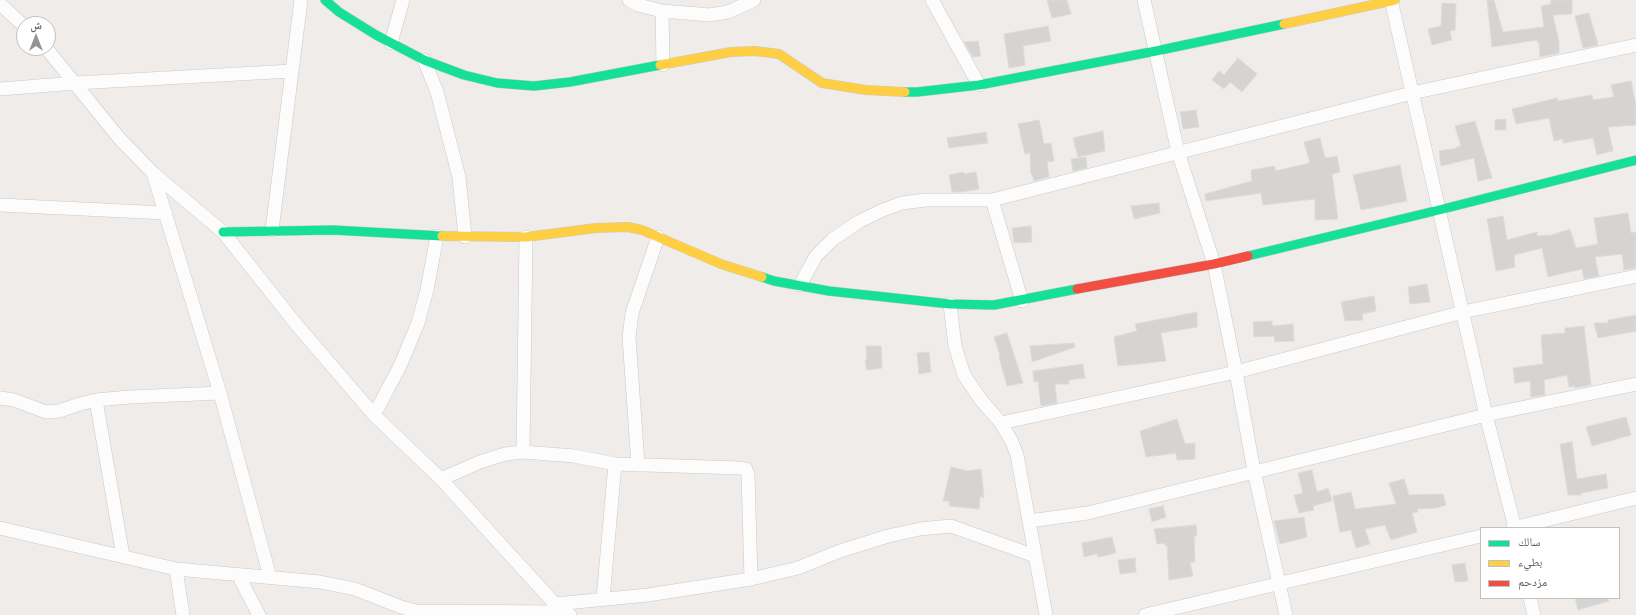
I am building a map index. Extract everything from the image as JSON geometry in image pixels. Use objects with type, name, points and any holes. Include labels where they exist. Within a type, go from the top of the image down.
[{"type":"street","points":[[272,230],[300,0]]},
{"type":"street","points":[[325,0],[339,12],[376,35],[424,60],[464,75],[497,84],[534,86],[578,80],[731,52],[762,51],[774,52],[782,55],[818,82],[866,90],[917,92],[980,85],[1156,51],[1392,0],[1486,414],[1514,527]]},
{"type":"street","points":[[391,43],[403,0]]},
{"type":"street","points":[[629,0],[638,6],[662,11],[710,15],[728,12],[754,0]]},
{"type":"street","points":[[932,0],[980,85]]},
{"type":"street","points":[[1144,0],[1178,152],[1214,264],[1254,471],[1286,615]]},
{"type":"street","points":[[0,4],[16,19]]},
{"type":"street","points":[[662,11],[664,65]]},
{"type":"street","points":[[800,285],[816,256],[834,239],[860,221],[902,204],[926,200],[992,200],[1412,93],[1636,45]]},
{"type":"street","points":[[53,56],[119,138],[153,173],[223,232],[296,324],[374,415],[441,479],[564,610]]},
{"type":"street","points":[[424,60],[437,92],[459,176],[465,237]]},
{"type":"street","points":[[0,89],[76,83],[292,71]]},
{"type":"street","points":[[223,232],[333,230],[437,236],[526,237],[615,227],[628,227],[642,230],[721,264],[774,281],[829,291],[950,304],[994,305],[1214,264],[1439,210],[1636,160]]},
{"type":"street","points":[[153,173],[220,393],[270,578]]},
{"type":"street","points":[[992,200],[1022,301]]},
{"type":"street","points":[[0,205],[166,213]]},
{"type":"street","points":[[374,415],[400,366],[418,323],[437,236]]},
{"type":"street","points":[[523,452],[526,237]]},
{"type":"street","points":[[638,465],[629,337],[632,313],[658,237]]},
{"type":"street","points":[[1001,423],[1236,372],[1463,312],[1636,276]]},
{"type":"street","points":[[950,304],[955,346],[964,375],[981,400],[1001,423],[1017,454],[1046,615]]},
{"type":"street","points":[[1029,521],[1088,513],[1486,414],[1636,384]]},
{"type":"street","points":[[0,398],[14,400],[46,412],[59,411],[96,400],[220,393]]},
{"type":"street","points":[[96,400],[123,556]]},
{"type":"street","points":[[441,479],[480,462],[505,454],[523,452],[574,456],[615,464],[746,469],[748,475],[751,579]]},
{"type":"street","points":[[603,599],[615,464]]},
{"type":"street","points":[[1518,527],[1636,498]]},
{"type":"street","points":[[0,528],[176,569],[320,582],[355,589],[418,613],[564,610],[603,599],[648,595],[751,579],[798,568],[840,551],[888,536],[920,529],[951,526],[1035,556]]},
{"type":"street","points":[[1145,615],[1480,536]]},
{"type":"street","points":[[176,569],[183,615]]},
{"type":"street","points":[[238,575],[259,615]]},
{"type":"street","points":[[1530,599],[1534,615]]},
{"type":"building","points":[[1047,0],[1067,0],[1071,14],[1052,18]]},
{"type":"building","points":[[1487,0],[1494,0],[1503,32],[1544,27],[1541,6],[1551,4],[1551,0],[1572,0],[1572,14],[1553,15],[1559,42],[1559,53],[1540,57],[1539,42],[1537,42],[1537,40],[1492,47]]},
{"type":"building","points":[[1442,3],[1456,4],[1455,30],[1450,31],[1452,40],[1432,45],[1428,29],[1441,26]]},
{"type":"building","points":[[1589,13],[1598,45],[1583,48],[1575,16]]},
{"type":"building","points":[[1048,26],[1051,41],[1023,46],[1025,65],[1009,68],[1004,34]]},
{"type":"building","points":[[978,41],[981,56],[973,57],[964,42]]},
{"type":"building","points":[[1238,58],[1257,74],[1242,92],[1230,82],[1224,89],[1212,80],[1219,71],[1224,75]]},
{"type":"building","points":[[1631,81],[1636,106],[1636,125],[1608,127],[1613,151],[1597,155],[1593,138],[1563,143],[1563,139],[1554,141],[1549,118],[1516,124],[1512,109],[1557,98],[1558,101],[1592,95],[1593,100],[1614,97],[1611,85]]},
{"type":"building","points":[[1196,110],[1199,127],[1183,129],[1180,112]]},
{"type":"building","points":[[1506,119],[1506,130],[1495,130],[1495,120]]},
{"type":"building","points":[[1039,120],[1044,144],[1051,143],[1054,161],[1047,162],[1049,177],[1034,181],[1031,174],[1030,153],[1025,154],[1018,124]]},
{"type":"building","points":[[1475,121],[1492,178],[1478,181],[1474,158],[1441,166],[1439,151],[1461,146],[1455,126]]},
{"type":"building","points":[[1103,131],[1105,151],[1078,157],[1073,138]]},
{"type":"building","points":[[986,132],[988,143],[949,148],[947,138]]},
{"type":"building","points":[[1320,138],[1325,158],[1337,156],[1340,172],[1332,174],[1338,219],[1315,220],[1315,199],[1263,205],[1261,193],[1206,201],[1205,194],[1252,181],[1251,170],[1275,166],[1275,171],[1310,163],[1304,142]]},
{"type":"building","points":[[1086,157],[1087,168],[1073,171],[1071,159]]},
{"type":"building","points":[[1400,165],[1407,201],[1361,210],[1353,175]]},
{"type":"building","points":[[963,172],[964,174],[976,172],[979,189],[952,192],[949,175]]},
{"type":"building","points":[[1159,203],[1160,213],[1134,219],[1131,206]]},
{"type":"building","points":[[1628,213],[1631,233],[1636,232],[1636,268],[1624,270],[1622,254],[1595,257],[1599,276],[1584,279],[1582,269],[1548,277],[1542,248],[1514,255],[1515,267],[1496,271],[1487,219],[1503,216],[1507,240],[1537,232],[1537,236],[1552,235],[1570,229],[1576,248],[1598,244],[1594,218]]},
{"type":"building","points":[[1031,226],[1032,242],[1014,243],[1012,228]]},
{"type":"building","points":[[1427,284],[1430,302],[1410,304],[1408,287]]},
{"type":"building","points":[[1374,296],[1376,311],[1362,314],[1363,320],[1345,321],[1341,302]]},
{"type":"building","points":[[1197,312],[1197,327],[1161,333],[1166,361],[1118,366],[1114,337],[1137,331],[1135,324]]},
{"type":"building","points":[[1636,315],[1636,331],[1598,338],[1594,323],[1608,323],[1608,320]]},
{"type":"building","points":[[1272,321],[1272,326],[1293,324],[1294,341],[1275,342],[1274,336],[1254,337],[1253,322]]},
{"type":"building","points":[[1584,326],[1591,385],[1575,388],[1575,386],[1569,387],[1567,375],[1544,380],[1545,395],[1531,397],[1530,381],[1515,383],[1513,368],[1543,364],[1541,335],[1565,333],[1565,328]]},
{"type":"building","points":[[1007,333],[1023,383],[1007,386],[994,337]]},
{"type":"building","points":[[1074,343],[1075,347],[1032,362],[1030,346]]},
{"type":"building","points":[[866,346],[881,346],[882,368],[867,370],[865,360],[867,360]]},
{"type":"building","points":[[929,352],[931,372],[919,374],[917,353]]},
{"type":"building","points":[[1083,364],[1085,378],[1069,380],[1069,384],[1055,384],[1057,403],[1041,406],[1038,381],[1034,382],[1033,371]]},
{"type":"building","points":[[1626,417],[1631,435],[1592,446],[1586,427]]},
{"type":"building","points":[[1177,419],[1185,444],[1195,443],[1195,459],[1177,460],[1176,453],[1146,457],[1140,431]]},
{"type":"building","points":[[1572,442],[1577,479],[1606,474],[1608,488],[1581,493],[1581,495],[1568,495],[1560,444]]},
{"type":"building","points":[[951,467],[967,471],[981,469],[984,497],[980,497],[979,509],[949,506],[949,501],[943,501]]},
{"type":"building","points":[[1312,470],[1317,492],[1328,488],[1332,501],[1313,506],[1314,510],[1299,513],[1294,495],[1303,493],[1298,473]]},
{"type":"building","points":[[1404,479],[1409,495],[1443,494],[1446,505],[1436,508],[1417,509],[1418,512],[1412,513],[1417,532],[1391,540],[1385,525],[1365,529],[1370,544],[1356,548],[1351,530],[1340,532],[1333,496],[1351,492],[1355,509],[1396,504],[1389,483]]},
{"type":"building","points":[[1163,506],[1166,517],[1152,522],[1149,509]]},
{"type":"building","points":[[1304,517],[1307,537],[1280,544],[1274,521]]},
{"type":"building","points":[[1196,525],[1197,536],[1194,536],[1195,562],[1190,562],[1193,576],[1169,580],[1167,545],[1165,546],[1165,543],[1157,544],[1154,529]]},
{"type":"building","points":[[1112,537],[1116,553],[1098,557],[1097,554],[1084,557],[1082,543]]},
{"type":"building","points":[[1135,558],[1136,572],[1120,574],[1118,560]]},
{"type":"building","points":[[1465,563],[1468,581],[1455,582],[1452,565]]},
{"type":"building","points":[[1575,599],[1608,599],[1609,601],[1578,610]]},
{"type":"traffic: fast","points":[[325,0],[339,12],[376,35],[424,60],[464,75],[497,83],[534,86],[570,82],[660,65]]},
{"type":"traffic: fast","points":[[905,92],[979,85],[1156,51],[1284,24]]},
{"type":"traffic: fast","points":[[1248,256],[1439,210],[1636,160]]},
{"type":"traffic: fast","points":[[223,232],[333,230],[442,236]]},
{"type":"traffic: fast","points":[[762,277],[774,281],[829,291],[950,304],[994,305],[1077,289]]},
{"type":"traffic: slow","points":[[1284,24],[1395,0]]},
{"type":"traffic: slow","points":[[660,65],[731,52],[755,51],[779,54],[822,83],[866,90],[905,92]]},
{"type":"traffic: slow","points":[[442,236],[526,237],[596,228],[628,227],[642,230],[721,264],[762,277]]},
{"type":"traffic: jam","points":[[1077,289],[1214,264],[1248,256]]}]
